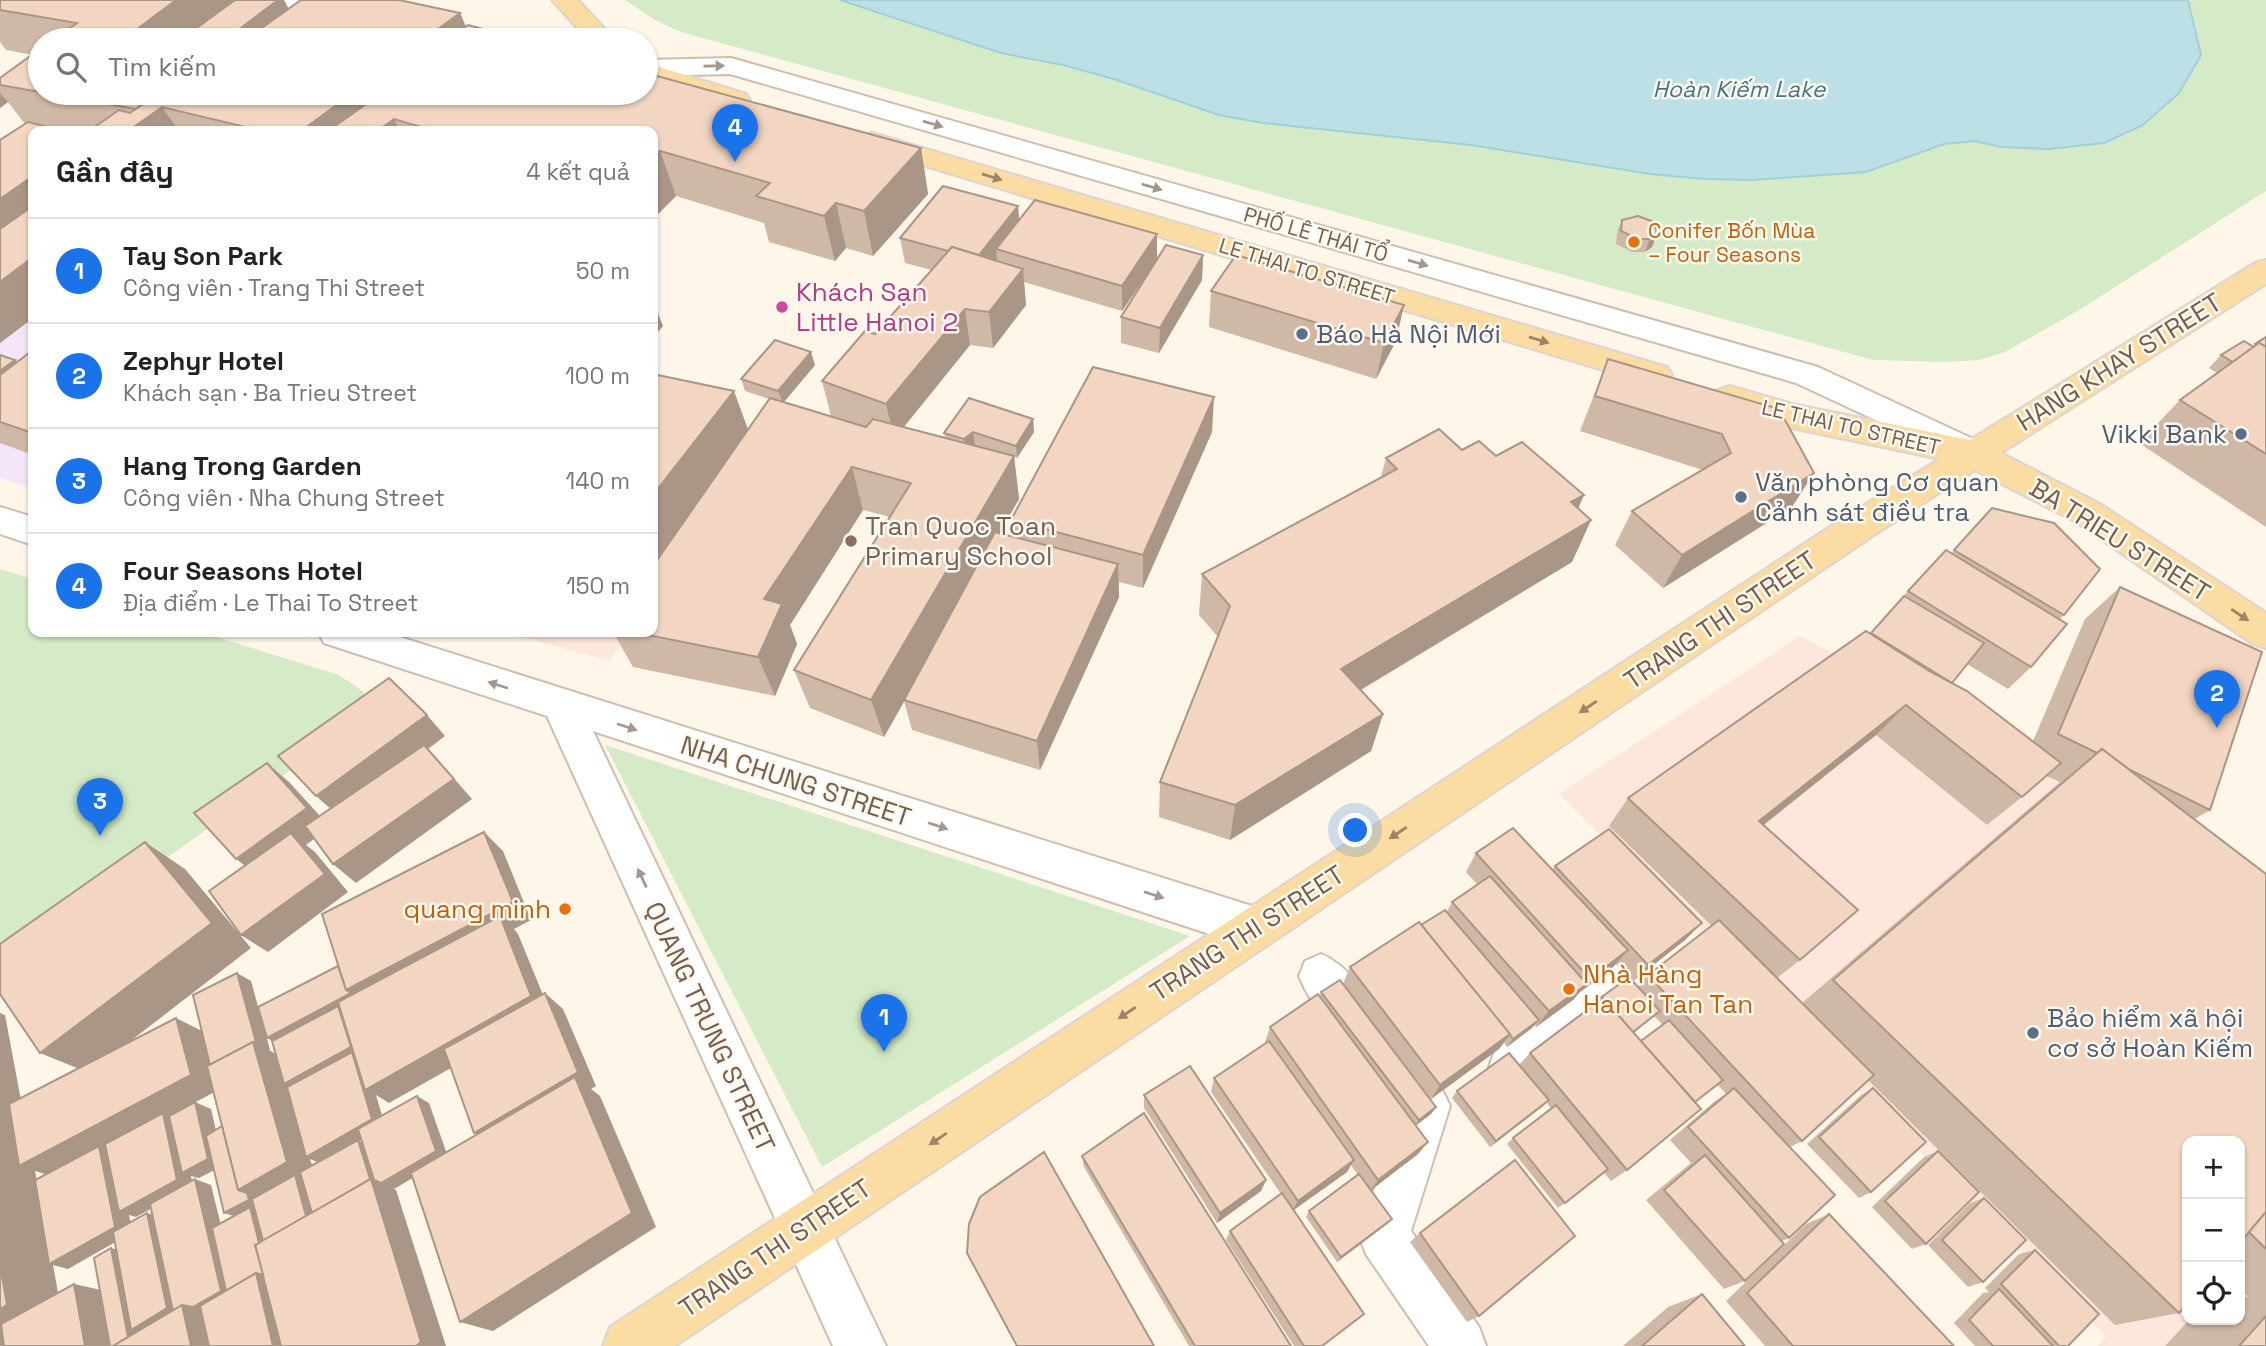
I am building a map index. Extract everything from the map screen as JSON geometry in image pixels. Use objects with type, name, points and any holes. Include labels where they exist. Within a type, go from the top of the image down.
[{"type":"main road","points":[[564,0],[591,28]]},
{"type":"main road","points":[[658,73],[758,106]]},
{"type":"main road","name":"LE THAI TO STREET","points":[[850,134],[1792,416],[1972,453]]},
{"type":"main road","name":"HANG KHAY STREET","points":[[1972,453],[2265,272]]},
{"type":"main road","name":"BA TRIEU STREET","points":[[1972,453],[2088,513],[2266,633]]},
{"type":"main road","name":"TRANG THI STREET","points":[[629,1346],[1972,453]]},
{"type":"street","points":[[283,0],[380,17]]},
{"type":"street","name":"PHỐ LÊ THÁI TỔ","points":[[658,69],[731,66],[1807,375],[1972,453]]},
{"type":"street","points":[[0,520],[28,529]]},
{"type":"street","name":"NHA CHUNG STREET","points":[[352,637],[562,707],[1255,928]]},
{"type":"street","name":"QUANG TRUNG STREET","points":[[562,707],[803,1229],[860,1346]]},
{"type":"street","points":[[1512,1067],[1611,988],[1520,920]]},
{"type":"street","points":[[1321,976],[1426,1106],[1384,1236],[1460,1346]]},
{"type":"shaded area","points":[[28,258],[28,486],[0,478],[0,278]]},
{"type":"shaded area","name":"Bảo hiểm xã hội cơ sở Hoàn Kiếm","points":[[1800,636],[1871,674],[2030,770],[2068,786],[2266,925],[2266,1346],[2098,1346],[2106,1336],[1559,794]]},
{"type":"shaded area","points":[[522,637],[626,637],[609,661]]},
{"type":"green space","points":[[625,0],[840,0],[1001,53],[1063,65],[1114,79],[1219,115],[1263,123],[1471,145],[1650,174],[1705,179],[1866,172],[1944,144],[1975,141],[2001,147],[2193,14],[2188,0],[2266,0],[2266,191],[2076,312],[2005,352],[1979,360],[1948,362],[1873,360],[681,32],[655,20]]},
{"type":"green space","points":[[0,569],[28,577],[28,637],[216,637],[339,675],[364,692],[357,723],[0,976]]},
{"type":"green space","points":[[605,745],[1190,936],[822,1167]]},
{"type":"water","name":"Hoàn Kiếm Lake","points":[[840,0],[2188,0],[2201,55],[2179,93],[2143,125],[2104,143],[2048,149],[2001,147],[1975,141],[1944,144],[1866,172],[1753,180],[1705,179],[1650,174],[1471,145],[1263,123],[1219,115],[1114,79],[1063,65],[1001,53]]},
{"type":"building","points":[[0,0],[176,0],[139,28],[70,28],[77,23],[0,10]]},
{"type":"building","points":[[235,0],[278,0],[241,28],[197,28]]},
{"type":"building","points":[[301,0],[399,0],[460,13],[439,28],[262,28]]},
{"type":"building","points":[[28,58],[28,90],[0,85],[0,78]]},
{"type":"building","points":[[658,76],[921,148],[864,211],[836,203],[824,216],[756,196],[770,183],[660,151],[658,153],[658,126],[418,126],[394,119],[384,126],[335,126],[365,105],[658,105]]},
{"type":"building","points":[[113,105],[142,105],[136,109]]},
{"type":"building","points":[[142,105],[337,105],[308,126],[241,126],[162,107],[135,126],[96,126],[119,110],[130,113]]},
{"type":"building","points":[[28,122],[43,126],[28,126],[28,179],[0,199],[0,140]]},
{"type":"building","points":[[943,186],[1018,206],[979,255],[952,247],[948,251],[900,238]]},
{"type":"building","points":[[1035,200],[1157,234],[1122,286],[996,249]]},
{"type":"building","points":[[28,209],[28,261],[0,282],[0,229]]},
{"type":"building","points":[[1638,216],[1654,222],[1657,234],[1650,239],[1638,239],[1621,231],[1622,220]]},
{"type":"building","points":[[1166,245],[1203,255],[1160,328],[1121,317]]},
{"type":"building","points":[[952,247],[1023,269],[989,312],[965,309],[886,404],[822,381],[865,331],[875,334]]},
{"type":"building","points":[[1236,255],[1404,305],[1384,343],[1211,291]]},
{"type":"building","points":[[2266,337],[2266,347],[2255,344]]},
{"type":"building","points":[[775,340],[811,352],[778,391],[741,379]]},
{"type":"building","points":[[2244,341],[2254,347],[2233,362],[2221,355]]},
{"type":"building","points":[[2259,343],[2266,347],[2266,454],[2180,400]]},
{"type":"building","points":[[28,354],[28,431],[0,422],[0,375]]},
{"type":"building","points":[[0,355],[15,360],[0,371]]},
{"type":"building","points":[[1608,359],[1779,409],[1814,473],[1682,555],[1632,511],[1731,453],[1722,434],[1595,396]]},
{"type":"building","points":[[1093,367],[1214,397],[1143,555],[1011,520]]},
{"type":"building","points":[[658,375],[734,391],[658,489]]},
{"type":"building","points":[[770,398],[866,427],[873,419],[1014,456],[871,700],[794,670],[911,483],[852,467],[764,599],[782,604],[758,657],[658,637],[658,559]]},
{"type":"building","points":[[969,398],[1033,419],[1016,446],[973,432],[964,439],[944,433]]},
{"type":"building","points":[[1439,429],[1462,450],[1479,441],[1496,456],[1522,442],[1584,495],[1571,502],[1591,520],[1341,669],[1383,714],[1235,805],[1160,782],[1230,606],[1202,574],[1397,469],[1386,458]]},
{"type":"building","points":[[1992,508],[2054,523],[2100,569],[2064,615],[1954,550]]},
{"type":"building","points":[[995,532],[1118,564],[1037,741],[904,700]]},
{"type":"building","points":[[1946,550],[2067,624],[2031,667],[1908,591]]},
{"type":"building","points":[[2120,587],[2262,652],[2210,810],[2130,770],[2102,749],[2097,753],[2058,734]]},
{"type":"building","points":[[1904,596],[1984,643],[1952,683],[1871,633]]},
{"type":"building","points":[[1866,631],[1929,671],[1967,691],[2061,763],[2022,797],[1906,705],[1759,821],[1858,910],[1800,960],[1628,798]]},
{"type":"building","points":[[389,678],[427,715],[316,796],[278,756]]},
{"type":"building","points":[[424,745],[454,779],[333,864],[305,826]]},
{"type":"building","points":[[2102,749],[2266,874],[2266,1212],[2245,1237],[2245,1136],[2182,1136],[2182,1309],[2179,1313],[1833,980]]},
{"type":"building","points":[[267,763],[307,808],[236,859],[194,813]]},
{"type":"building","points":[[1513,828],[1628,950],[1590,979],[1476,853]]},
{"type":"building","points":[[1609,829],[1702,923],[1648,965],[1555,866]]},
{"type":"building","points":[[484,832],[513,902],[346,990],[322,914]]},
{"type":"building","points":[[291,833],[325,874],[241,935],[209,891]]},
{"type":"building","points":[[145,842],[212,923],[40,1053],[0,994],[0,944]]},
{"type":"building","points":[[1490,876],[1587,984],[1549,1011],[1452,902]]},
{"type":"building","points":[[1445,910],[1539,1020],[1513,1039],[1421,925]]},
{"type":"building","points":[[500,916],[531,996],[365,1090],[338,1002]]},
{"type":"building","points":[[1719,920],[1874,1075],[1802,1141],[1648,975]]},
{"type":"building","points":[[1419,922],[1510,1034],[1440,1085],[1350,967]]},
{"type":"building","points":[[338,966],[346,990],[351,993],[267,1038],[258,1007]]},
{"type":"building","points":[[237,973],[256,1042],[210,1065],[193,995]]},
{"type":"building","points":[[1629,977],[1660,1011],[1633,1032],[1603,998],[1600,998]]},
{"type":"building","points":[[1340,980],[1436,1107],[1419,1120],[1321,992]]},
{"type":"building","points":[[545,993],[578,1072],[474,1133],[444,1049]]},
{"type":"building","points":[[1318,994],[1428,1142],[1378,1180],[1270,1027]]},
{"type":"building","points":[[1603,998],[1701,1109],[1627,1170],[1530,1053]]},
{"type":"building","points":[[338,1006],[351,1047],[284,1084],[272,1041]]},
{"type":"building","points":[[176,1018],[191,1075],[19,1166],[9,1104]]},
{"type":"building","points":[[1669,1020],[1723,1080],[1695,1102],[1641,1041]]},
{"type":"building","points":[[1269,1041],[1354,1160],[1298,1201],[1214,1078]]},
{"type":"building","points":[[253,1042],[287,1162],[238,1190],[207,1066]]},
{"type":"building","points":[[352,1052],[372,1119],[306,1157],[287,1087]]},
{"type":"building","points":[[1509,1053],[1549,1100],[1496,1141],[1457,1091]]},
{"type":"building","points":[[1190,1066],[1266,1180],[1220,1213],[1144,1095]]},
{"type":"building","points":[[575,1077],[632,1213],[460,1322],[411,1173]]},
{"type":"building","points":[[1734,1088],[1835,1195],[1789,1238],[1688,1127]]},
{"type":"building","points":[[1873,1088],[1926,1142],[1871,1192],[1819,1137]]},
{"type":"building","points":[[417,1096],[436,1151],[381,1183],[374,1180],[358,1129]]},
{"type":"building","points":[[195,1102],[208,1159],[182,1173],[169,1116]]},
{"type":"building","points":[[1556,1105],[1608,1169],[1565,1203],[1513,1138]]},
{"type":"building","points":[[163,1113],[177,1180],[119,1212],[105,1144]]},
{"type":"building","points":[[1144,1113],[1291,1346],[1195,1346],[1082,1156]]},
{"type":"building","points":[[222,1126],[238,1190],[247,1193],[249,1200],[224,1213],[206,1136]]},
{"type":"building","points":[[358,1140],[370,1179],[312,1213],[300,1172]]},
{"type":"building","points":[[99,1146],[115,1227],[49,1264],[35,1180]]},
{"type":"building","points":[[1938,1151],[1979,1192],[1926,1244],[1885,1201]]},
{"type":"building","points":[[1044,1152],[1154,1346],[1017,1346],[967,1253],[969,1224],[980,1197]]},
{"type":"building","points":[[1705,1155],[1784,1244],[1745,1281],[1664,1190]]},
{"type":"building","points":[[1515,1160],[1575,1236],[1479,1316],[1420,1233]]},
{"type":"building","points":[[1359,1174],[1392,1219],[1341,1257],[1309,1211]]},
{"type":"building","points":[[295,1175],[306,1216],[263,1241],[252,1199]]},
{"type":"building","points":[[195,1179],[221,1291],[193,1307],[182,1305],[173,1311],[150,1204]]},
{"type":"building","points":[[371,1179],[421,1342],[416,1346],[281,1346],[255,1245]]},
{"type":"building","points":[[1282,1193],[1364,1314],[1322,1346],[1304,1346],[1230,1231]]},
{"type":"building","points":[[1984,1198],[2026,1240],[1983,1282],[1942,1240]]},
{"type":"building","points":[[250,1207],[259,1243],[255,1245],[263,1275],[256,1273],[226,1291],[212,1228]]},
{"type":"building","points":[[2266,1212],[2266,1249],[2249,1232]]},
{"type":"building","points":[[147,1213],[167,1308],[131,1330],[113,1232]]},
{"type":"building","points":[[1829,1214],[1954,1346],[1793,1346],[1747,1293]]},
{"type":"building","points":[[111,1248],[128,1337],[113,1346],[110,1346],[94,1258]]},
{"type":"building","points":[[2035,1250],[2099,1314],[2068,1346],[2059,1346],[2001,1284]]},
{"type":"building","points":[[0,1264],[7,1305],[0,1309]]},
{"type":"building","points":[[256,1273],[273,1346],[209,1346],[200,1306]]},
{"type":"building","points":[[74,1284],[85,1346],[4,1346],[1,1324]]},
{"type":"building","points":[[1999,1289],[2053,1346],[1993,1346],[1969,1320]]},
{"type":"building","points":[[1702,1294],[1745,1346],[1642,1346]]},
{"type":"building","points":[[182,1305],[191,1346],[113,1346]]},
{"type":"building","points":[[2266,1316],[2266,1346],[2239,1346]]},
{"type":"place","name":"Four Seasons Hotel","points":[[735,162]]},
{"type":"place","name":"Conifer Bốn Mùa – Four Seasons","points":[[1634,242]]},
{"type":"place","name":"Khách Sạn Little Hanoi 2","points":[[782,307]]},
{"type":"place","name":"Báo Hà Nội Mới","points":[[1302,334]]},
{"type":"place","name":"Vikki Bank","points":[[2241,434]]},
{"type":"place","name":"Văn phòng Cơ quan Cảnh sát điều tra","points":[[1741,497]]},
{"type":"place","name":"Tran Quoc Toan Primary School","points":[[851,541]]},
{"type":"place","name":"Zephyr Hotel","points":[[2217,728]]},
{"type":"place","name":"Hang Trong Garden","points":[[100,836]]},
{"type":"place","name":"quang minh","points":[[565,909]]},
{"type":"place","name":"Nhà Hàng Hanoi Tan Tan","points":[[1569,989]]},
{"type":"place","name":"Bảo hiểm xã hội cơ sở Hoàn Kiếm","points":[[2033,1033]]},
{"type":"place","name":"Tay Son Park","points":[[884,1052]]}]
